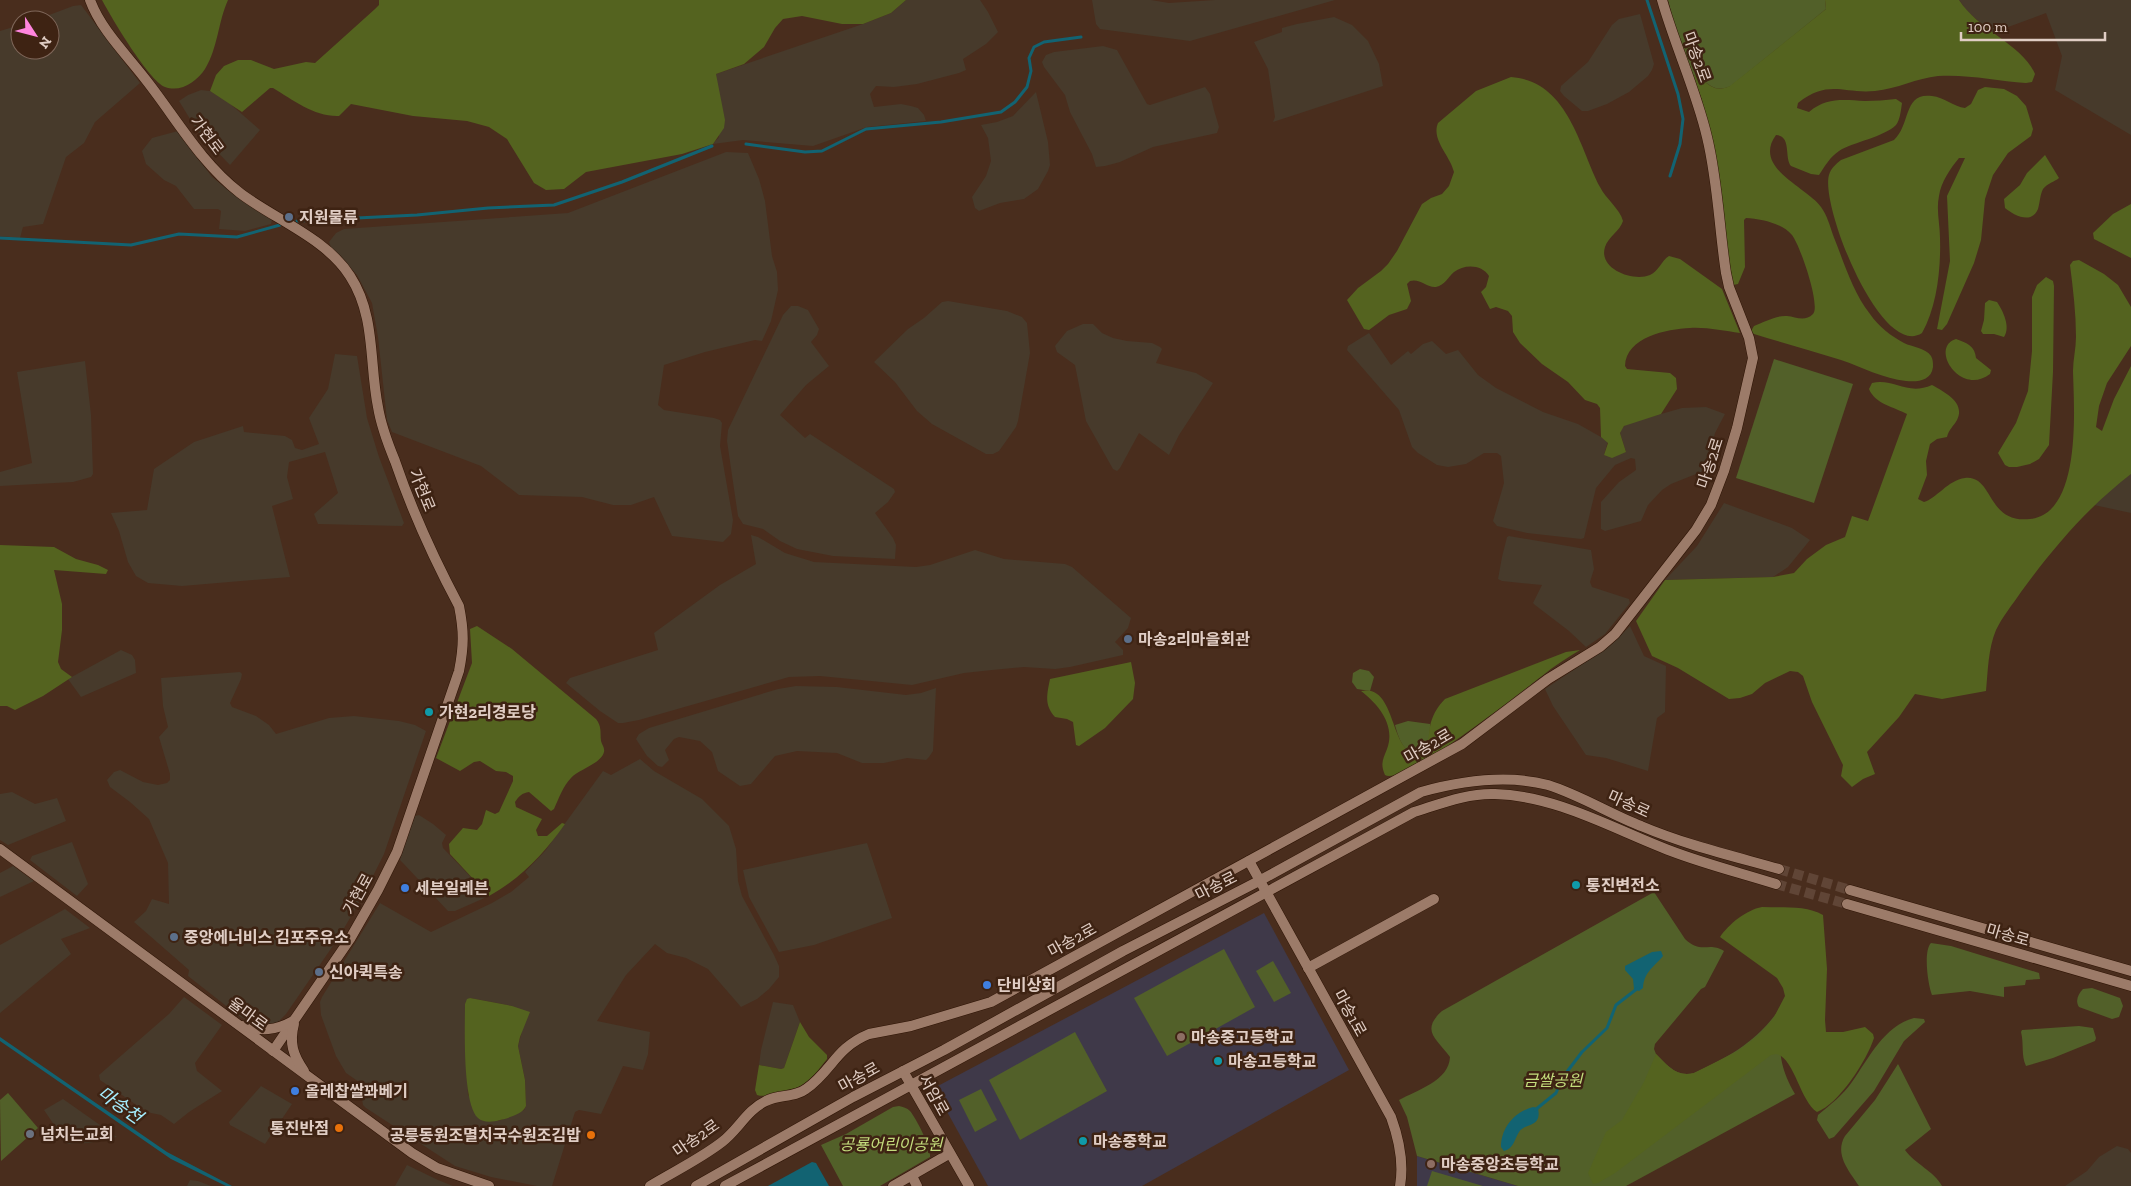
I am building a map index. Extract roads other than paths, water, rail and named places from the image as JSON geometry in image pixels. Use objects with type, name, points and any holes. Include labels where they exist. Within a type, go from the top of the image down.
[{"type":"street","name":"가현로","points":[[90,0],[111,35],[168,107],[202,157],[241,194],[279,217],[329,253],[349,273],[357,286],[369,323],[378,407],[384,432],[408,498],[459,606],[463,624],[464,645],[459,671],[397,852],[350,939],[273,1051]]},
{"type":"street","name":"마송2로","points":[[650,1186],[723,1142],[751,1111],[767,1100],[796,1095],[806,1089],[847,1046],[856,1040],[869,1034],[950,1015],[991,1002],[1462,744],[1548,679],[1600,647],[1629,619],[1681,551],[1711,505],[1722,478],[1737,428],[1752,366],[1752,348],[1726,273],[1708,139],[1662,0]]},
{"type":"street","name":"마송로","points":[[696,1186],[903,1070],[953,1046],[1123,951],[1259,881],[1421,792],[1450,784],[1488,780],[1547,785],[1642,827],[1684,842],[1779,869]]},
{"type":"street","name":"마송로","points":[[725,1186],[1414,812],[1454,799],[1494,794],[1538,798],[1582,813],[1673,852],[1776,884]]},
{"type":"street","name":"율마로","points":[[0,849],[424,1161],[452,1174],[489,1186]]},
{"type":"street","name":"마송1로","points":[[1249,861],[1391,1117],[1397,1132],[1401,1154],[1400,1186]]},
{"type":"street","name":"마송로","points":[[1850,890],[2131,971]]},
{"type":"street","points":[[1308,968],[1434,899]]},
{"type":"street","name":"마송로","points":[[1847,904],[2131,986]]},
{"type":"street","points":[[237,1025],[265,1030],[282,1027],[296,1020]]},
{"type":"street","points":[[296,1020],[291,1036],[291,1046],[298,1063],[309,1078]]},
{"type":"street","name":"서암로","points":[[903,1070],[969,1186]]},
{"type":"street","points":[[893,1186],[950,1154]]},
{"type":"street","points":[[912,1176],[917,1186]]},
{"type":"water","points":[[1661,951],[1663,956],[1647,974],[1643,988],[1639,991],[1634,989],[1633,979],[1625,970],[1625,966],[1652,952]]},
{"type":"water","points":[[0,1037],[167,1152],[232,1186],[226,1186],[171,1159],[0,1041]]},
{"type":"water","points":[[1533,1107],[1538,1108],[1538,1119],[1533,1124],[1522,1129],[1512,1146],[1504,1151],[1501,1147],[1506,1127],[1520,1113]]},
{"type":"water","points":[[812,1162],[816,1163],[829,1186],[768,1186]]},
{"type":"waterway","points":[[1647,0],[1678,94],[1683,119],[1680,144],[1670,176]]},
{"type":"waterway","points":[[746,144],[805,152],[822,151],[866,129],[941,122],[1001,112],[1015,102],[1027,87],[1031,71],[1029,58],[1034,47],[1044,42],[1081,37]]},
{"type":"waterway","points":[[297,221],[554,205],[622,182],[712,146]]},
{"type":"waterway","points":[[0,238],[131,245],[179,234],[237,237],[280,225]]},
{"type":"waterway","points":[[1535,1110],[1556,1093],[1563,1077],[1582,1052],[1607,1028],[1616,1005],[1638,988]]},
{"type":"tunnel","points":[[1779,869],[1850,890]]},
{"type":"tunnel","points":[[1776,884],[1847,904]]},
{"type":"place","name":"지원물류","points":[[289,217]]},
{"type":"place","name":"마송2리마을회관","points":[[1128,639]]},
{"type":"place","name":"가현2리경로당","points":[[429,712]]},
{"type":"place","name":"통진변전소","points":[[1576,885]]},
{"type":"place","name":"세븐일레븐","points":[[405,888]]},
{"type":"place","name":"중앙에너비스 김포주유소","points":[[174,937]]},
{"type":"place","name":"신아퀵특송","points":[[319,972]]},
{"type":"place","name":"단비상회","points":[[987,985]]},
{"type":"place","name":"마송중고등학교","points":[[1181,1037]]},
{"type":"place","name":"마송고등학교","points":[[1218,1061]]},
{"type":"place","name":"올레찹쌀꽈베기","points":[[295,1091]]},
{"type":"place","name":"통진반점","points":[[339,1128]]},
{"type":"place","name":"넘치는교회","points":[[30,1134]]},
{"type":"place","name":"공릉동원조멸치국수원조김밥","points":[[591,1135]]},
{"type":"place","name":"마송중학교","points":[[1083,1141]]},
{"type":"place","name":"마송중앙초등학교","points":[[1431,1164]]},
{"type":"park label","name":"금쌀공원","points":[[1553,1080]]},
{"type":"park label","name":"공룡어린이공원","points":[[891,1144]]},
{"type":"water label","name":"마송천","points":[[120,1105]]}]
